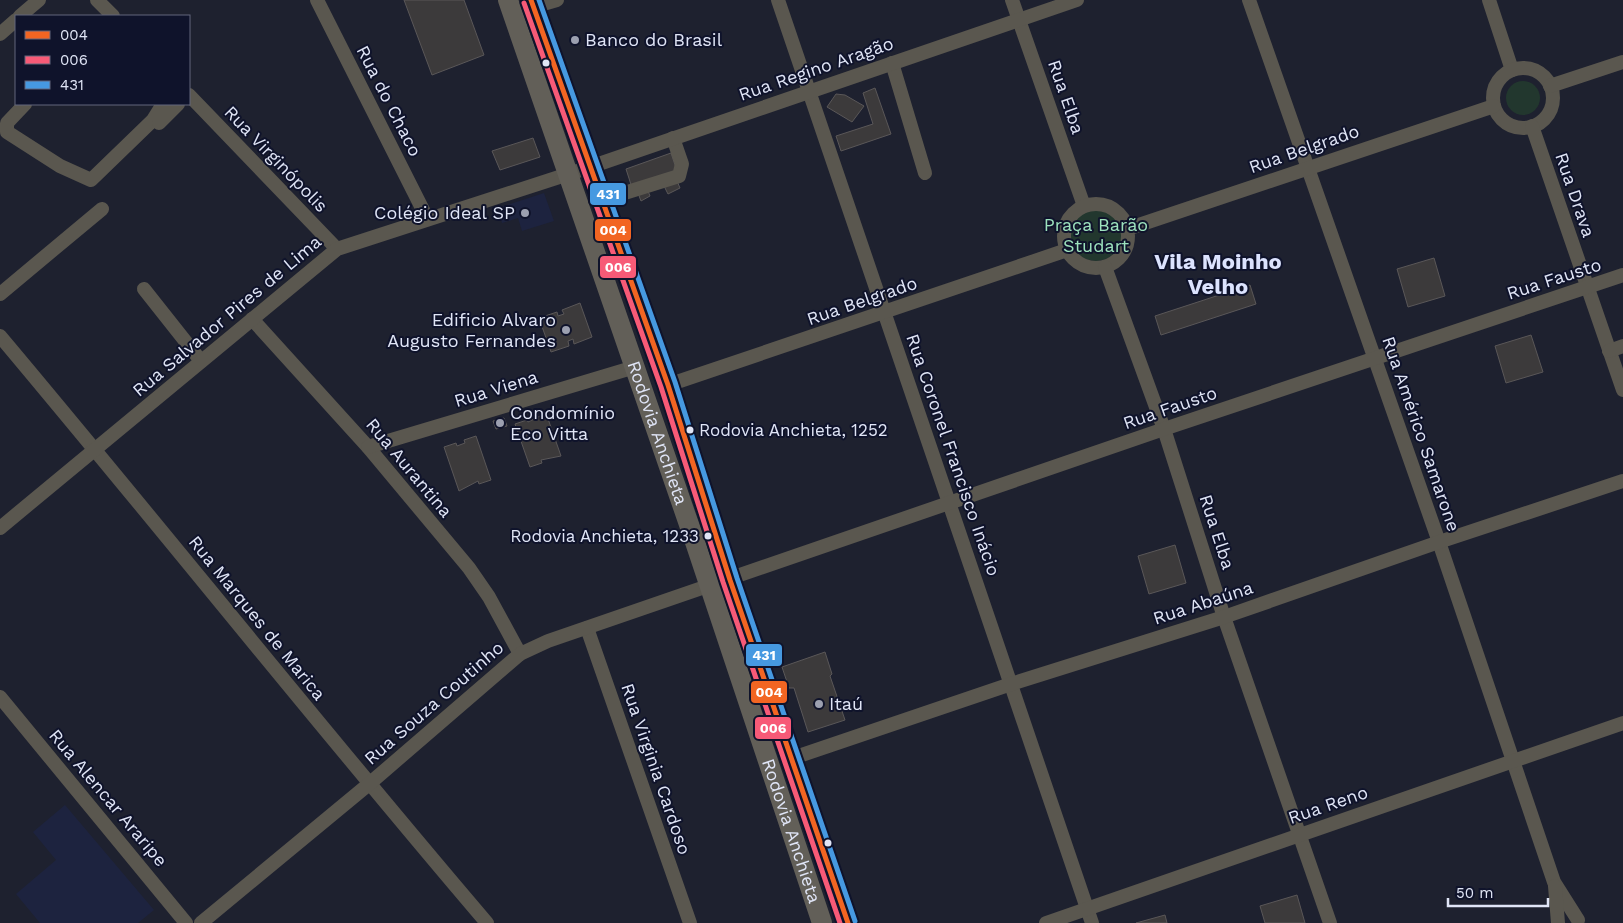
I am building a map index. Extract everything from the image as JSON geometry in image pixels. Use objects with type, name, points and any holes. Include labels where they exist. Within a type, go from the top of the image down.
[{"type":"highway","name":"Rodovia Anchieta","points":[[508,0],[710,587],[822,923]]},
{"type":"highway","name":"Rodovia Anchieta","points":[[532,4],[668,385],[730,580],[793,758],[848,923]]},
{"type":"street","points":[[21,15],[39,0]]},
{"type":"street","points":[[97,0],[112,15]]},
{"type":"street","name":"Rua do Chaco","points":[[317,0],[427,218]]},
{"type":"street","points":[[532,4],[557,0]]},
{"type":"street","name":"Rua Coronel Francisco Inácio","points":[[778,0],[1092,923]]},
{"type":"street","name":"Rua Elba","points":[[1012,0],[1084,206]]},
{"type":"street","name":"Rua Regino Aragão","points":[[568,175],[1077,0]]},
{"type":"street","name":"Rua Américo Samarone","points":[[1249,0],[1439,542],[1554,882],[1576,922]]},
{"type":"street","points":[[1489,0],[1512,70]]},
{"type":"street","points":[[0,34],[15,21]]},
{"type":"street","points":[[1550,86],[1623,62]]},
{"type":"street","points":[[892,63],[924,173]]},
{"type":"street","points":[[1523,68],[1534,71],[1544,77],[1550,86],[1552,98],[1550,110],[1542,120],[1532,126],[1522,128],[1508,124],[1501,118],[1494,106],[1493,95],[1496,84],[1512,70],[1523,68]]},
{"type":"street","name":"Rua Virginópolis","points":[[190,96],[337,249]]},
{"type":"street","points":[[24,105],[6,123],[6,132],[60,166],[91,180],[153,120],[162,105]]},
{"type":"street","points":[[132,151],[177,105]]},
{"type":"street","name":"Rua Belgrado","points":[[1127,229],[1494,106]]},
{"type":"street","name":"Rua Drava","points":[[1532,126],[1623,390]]},
{"type":"street","points":[[602,200],[679,176],[682,164],[673,138]]},
{"type":"street","name":"Rua Salvador Pires de Lima","points":[[0,528],[337,249],[427,218],[568,175]]},
{"type":"street","points":[[1095,204],[1115,211],[1123,219],[1127,229],[1126,248],[1121,256],[1105,267],[1096,268],[1079,263],[1067,250],[1064,242],[1066,224],[1070,216],[1084,206],[1095,204]]},
{"type":"street","points":[[0,294],[102,209]]},
{"type":"street","name":"Rua Belgrado","points":[[668,385],[1067,250]]},
{"type":"street","name":"Rua Elba","points":[[1105,267],[1164,430],[1224,617],[1330,923]]},
{"type":"street","name":"Rua Fausto","points":[[730,580],[1375,358],[1623,276]]},
{"type":"street","points":[[144,289],[201,361]]},
{"type":"street","name":"Rua Aurantina","points":[[252,319],[368,447],[469,568],[489,597],[520,654]]},
{"type":"street","name":"Rua Marques de Marica","points":[[0,336],[369,784],[487,923]]},
{"type":"street","points":[[1610,351],[1623,346]]},
{"type":"street","name":"Rua Viena","points":[[368,447],[635,368]]},
{"type":"street","name":"Rua Abaúna","points":[[793,758],[1011,684],[1224,617],[1623,480]]},
{"type":"street","name":"Rua Souza Coutinho","points":[[201,923],[369,784],[520,654],[587,628],[730,580]]},
{"type":"street","name":"Rua Virginia Cardoso","points":[[587,628],[690,923]]},
{"type":"street","name":"Rua Alencar Araripe","points":[[0,697],[186,923]]},
{"type":"street","name":"Rua Reno","points":[[1046,923],[1623,724]]},
{"type":"street","name":"Rua Américo Samarone","points":[[1554,882],[1558,923]]},
{"type":"shaded area","name":"Colégio Ideal SP","points":[[544,193],[554,221],[522,231],[518,218],[502,223],[498,208]]},
{"type":"shaded area","points":[[65,805],[154,910],[138,923],[40,923],[16,894],[56,860],[33,832]]},
{"type":"green space","points":[[1523,81],[1530,82],[1535,86],[1539,91],[1539,105],[1535,110],[1530,114],[1523,115],[1516,114],[1511,110],[1507,105],[1506,98],[1507,91],[1511,86],[1516,82]]},
{"type":"green space","name":"Praça Barão Studart","points":[[1091,209],[1101,209],[1115,216],[1122,230],[1122,240],[1115,254],[1101,261],[1091,261],[1081,257],[1074,250],[1070,240],[1070,230],[1074,220],[1081,213]]},
{"type":"building","points":[[404,0],[464,0],[484,55],[432,75]]},
{"type":"building","points":[[875,88],[891,134],[841,151],[836,136],[873,124],[863,93]]},
{"type":"building","points":[[836,94],[845,95],[864,106],[852,122],[827,107]]},
{"type":"building","points":[[533,138],[540,157],[500,170],[492,151]]},
{"type":"building","points":[[671,153],[680,180],[677,181],[680,188],[668,194],[664,186],[648,191],[650,196],[641,201],[638,193],[634,194],[626,169]]},
{"type":"building","points":[[1434,258],[1445,296],[1408,307],[1397,269]]},
{"type":"building","points":[[1250,285],[1256,304],[1161,335],[1155,316]]},
{"type":"building","name":"Edificio Alvaro Augusto Fernandes","points":[[580,303],[592,337],[574,344],[573,339],[568,341],[569,346],[551,352],[539,318],[557,312],[558,316],[564,314],[562,310]]},
{"type":"building","points":[[1531,335],[1543,372],[1506,383],[1495,346]]},
{"type":"building","points":[[546,413],[561,456],[541,460],[542,463],[530,467],[515,424],[527,420],[528,422]]},
{"type":"building","name":"Condomínio Eco Vitta","points":[[504,418],[507,426],[496,429],[493,421]]},
{"type":"building","points":[[476,436],[491,480],[479,484],[478,481],[459,491],[444,447],[456,443],[457,446],[465,443],[464,440]]},
{"type":"building","points":[[1175,545],[1186,583],[1149,594],[1138,556]]},
{"type":"building","name":"Itaú","points":[[825,652],[832,674],[830,676],[845,720],[808,732],[794,688],[789,688],[782,667]]},
{"type":"building","points":[[1297,895],[1305,923],[1265,923],[1260,906]]},
{"type":"building","points":[[1165,915],[1167,923],[1136,923]]},
{"type":"transit line","name":"004","points":[[531,0],[668,385],[730,580],[848,923]]},
{"type":"transit line","name":"431","points":[[539,0],[675,382],[737,578],[855,921]]},
{"type":"transit line","name":"006","points":[[524,3],[661,387],[723,582],[840,923]]},
{"type":"place","name":"Banco do Brasil","points":[[575,40]]},
{"type":"place","name":"Colégio Ideal SP","points":[[525,213]]},
{"type":"place","name":"Edificio Alvaro Augusto Fernandes","points":[[566,330]]},
{"type":"place","name":"Condomínio Eco Vitta","points":[[500,423]]},
{"type":"place","name":"Rodovia Anchieta, 1252","points":[[690,430]]},
{"type":"place","name":"Rodovia Anchieta, 1233","points":[[708,536]]},
{"type":"place","name":"Itaú","points":[[819,704]]},
{"type":"district","name":"Vila Moinho Velho","points":[[1218,274]]}]
